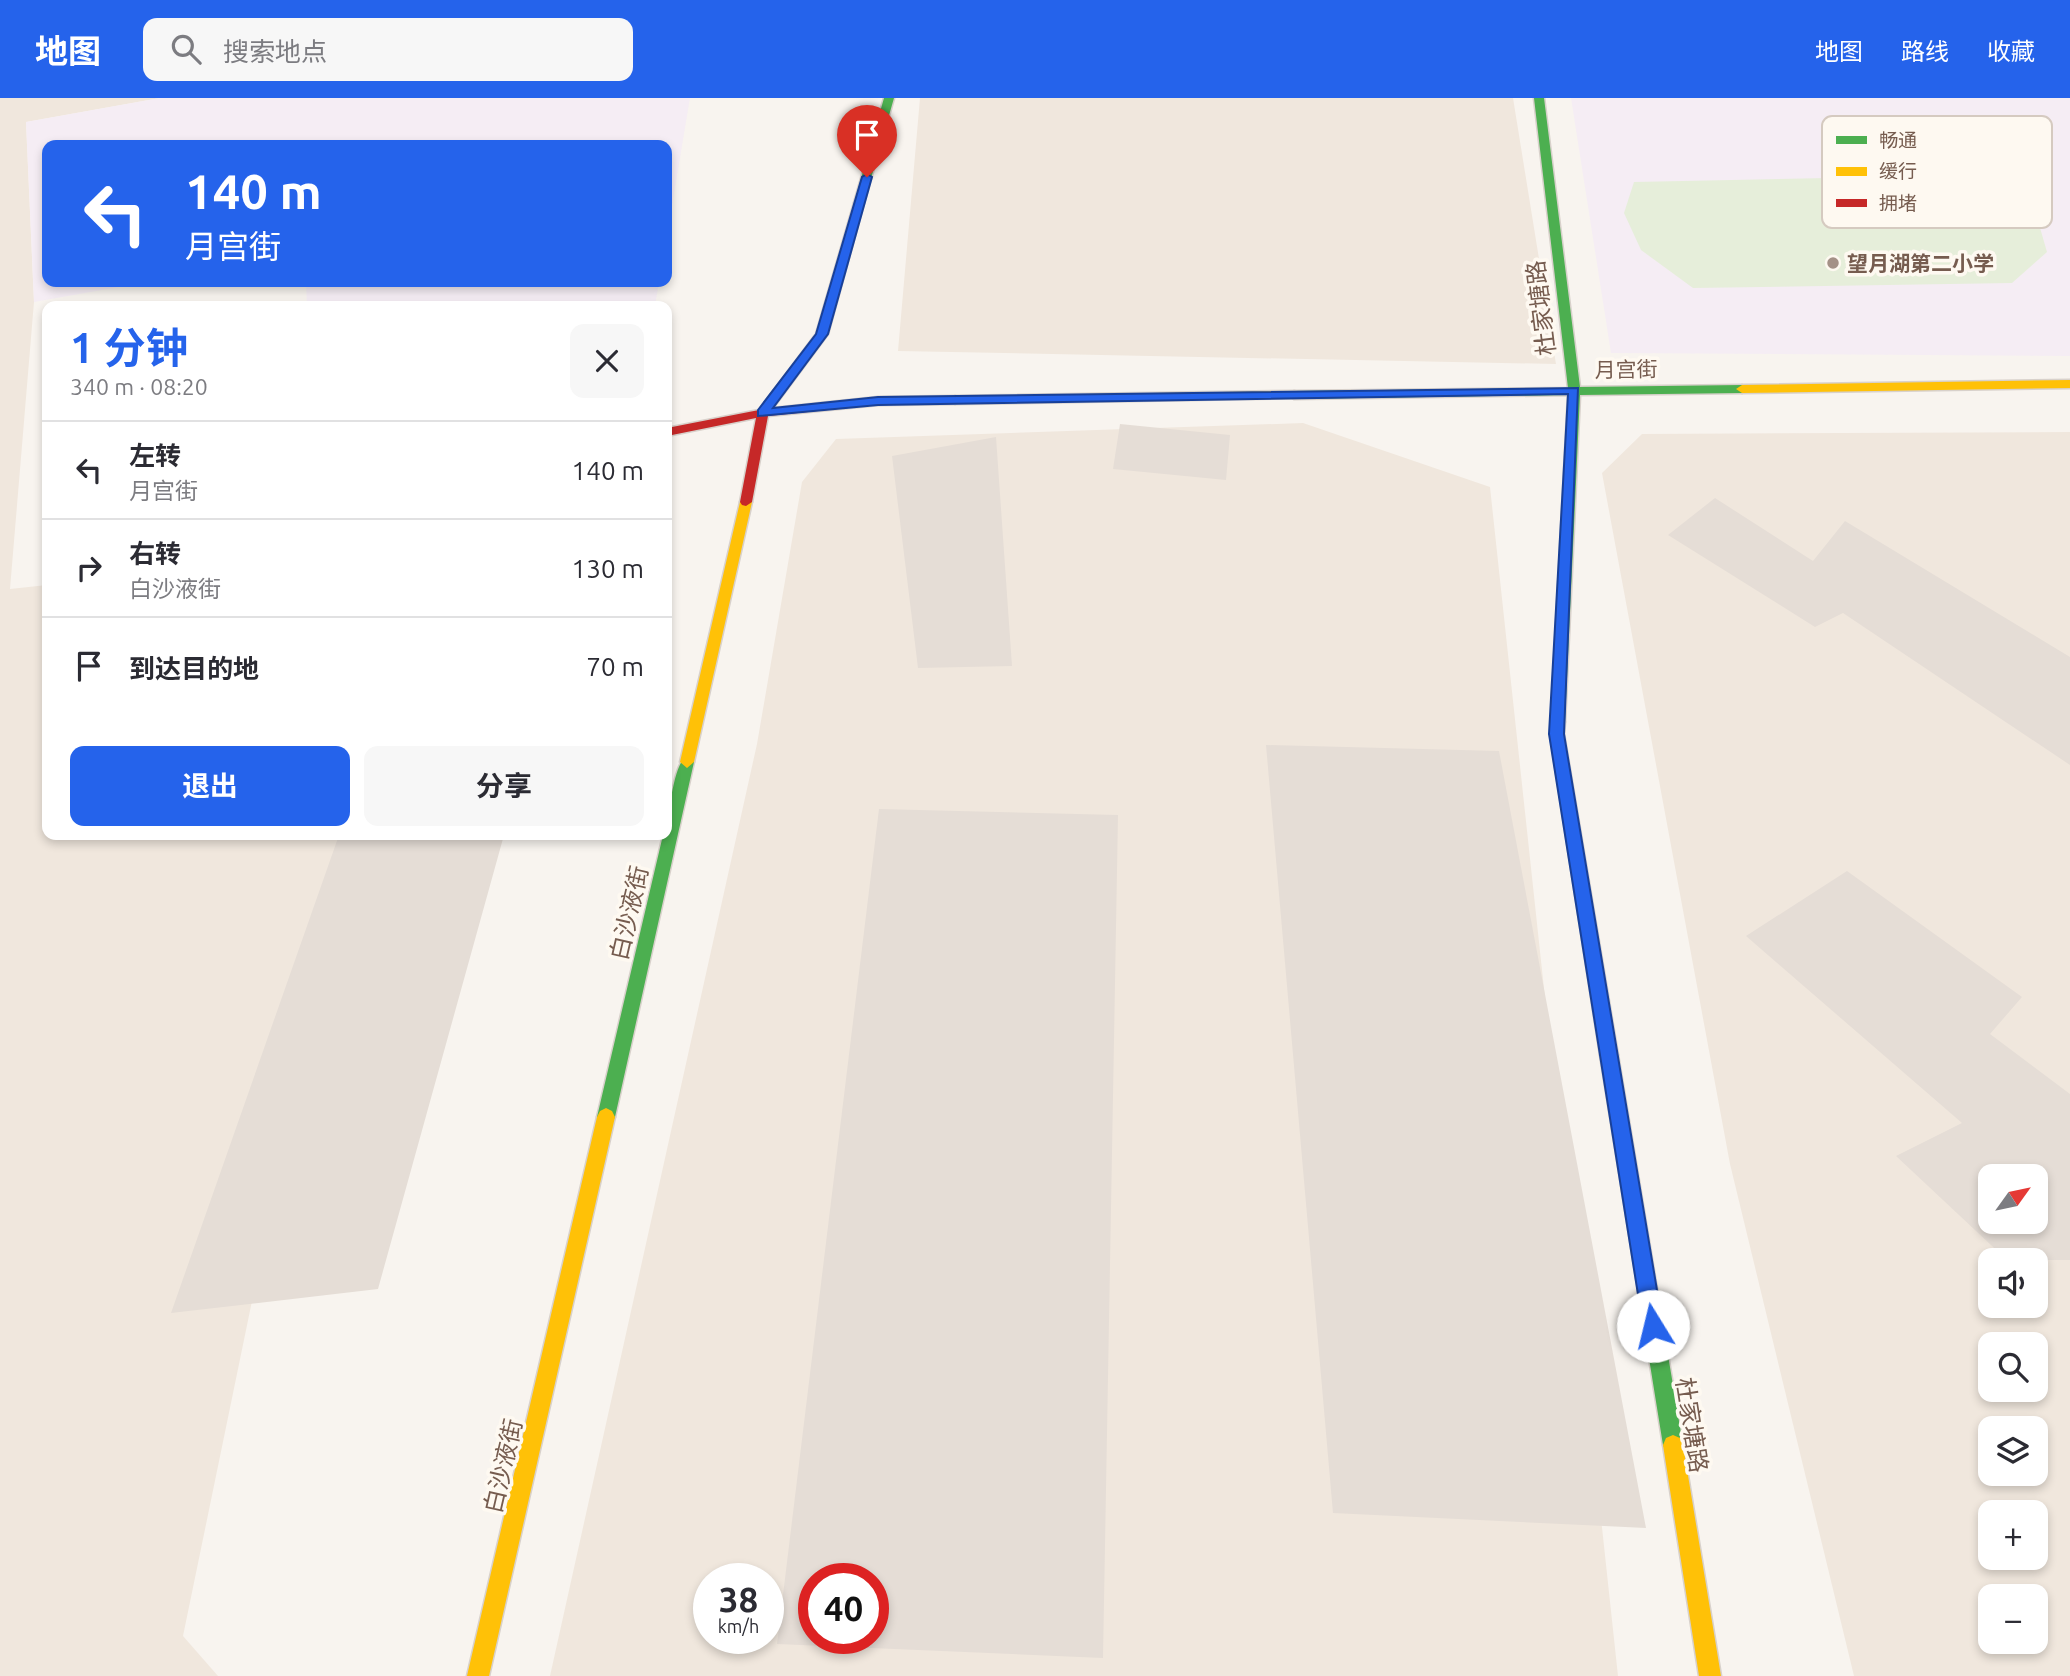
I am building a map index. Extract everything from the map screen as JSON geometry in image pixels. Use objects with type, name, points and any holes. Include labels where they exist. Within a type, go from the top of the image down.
[{"type":"street","name":"白沙液街","points":[[672,826],[741,524],[762,413],[822,334],[889,98]]},
{"type":"street","name":"杜家塘路","points":[[1539,98],[1574,390],[1557,734],[1710,1676]]},
{"type":"street","name":"月宫街","points":[[672,431],[762,413],[878,401],[2070,384]]},
{"type":"street","name":"白沙液街","points":[[478,1676],[669,840]]},
{"type":"shaded area","points":[[0,98],[160,98],[26,122],[34,302],[10,589],[42,586],[42,840],[347,840],[183,1636],[218,1676],[0,1676]]},
{"type":"shaded area","points":[[160,98],[690,98],[672,206],[672,140],[42,140],[42,287],[119,287],[34,302],[26,122]]},
{"type":"shaded area","points":[[920,98],[1513,98],[1556,364],[898,351]]},
{"type":"shaded area","name":"望月湖第二小学","points":[[1571,98],[2070,98],[2070,356],[1611,353]]},
{"type":"shaded area","points":[[306,287],[658,287],[656,301],[307,301]]},
{"type":"shaded area","points":[[1303,423],[1490,487],[1618,1676],[550,1676],[757,744],[802,482],[836,439]]},
{"type":"shaded area","points":[[2070,432],[2070,1676],[1854,1676],[1730,1164],[1602,473],[1642,434]]},
{"type":"green space","points":[[1822,178],[1822,228],[2040,228],[2047,252],[2012,283],[1693,288],[1641,250],[1624,213],[1634,182]]},
{"type":"building","points":[[1120,424],[1230,435],[1226,480],[1113,469]]},
{"type":"building","points":[[996,437],[1012,666],[918,668],[892,456]]},
{"type":"building","points":[[1715,498],[1813,561],[1845,521],[2070,657],[2070,765],[1843,613],[1815,627],[1668,535]]},
{"type":"building","points":[[1266,745],[1499,751],[1646,1528],[1333,1513]]},
{"type":"building","points":[[879,809],[1118,815],[1103,1658],[889,1649],[889,1563],[798,1563],[798,1645],[784,1644],[784,1587]]},
{"type":"building","points":[[337,840],[503,840],[378,1289],[171,1313]]},
{"type":"building","points":[[1847,871],[2022,997],[1990,1034],[2070,1094],[2070,1260],[2048,1260],[2048,1248],[1994,1248],[1979,1234],[2048,1234],[2048,1164],[1978,1164],[1978,1233],[1896,1156],[1962,1123],[1746,936]]},
{"type":"traffic: fast","points":[[859,203],[889,98]]},
{"type":"traffic: fast","points":[[1539,98],[1574,390],[1558,722]]},
{"type":"traffic: fast","points":[[1294,395],[1742,389]]},
{"type":"traffic: fast","points":[[672,828],[687,762]]},
{"type":"traffic: fast","points":[[606,1117],[669,840]]},
{"type":"traffic: fast","points":[[1609,1055],[1673,1445]]},
{"type":"traffic: slow","points":[[1742,389],[2070,384]]},
{"type":"traffic: slow","points":[[955,400],[1294,395]]},
{"type":"traffic: slow","points":[[687,762],[746,502]]},
{"type":"traffic: slow","points":[[478,1676],[606,1117]]},
{"type":"traffic: slow","points":[[1673,1445],[1710,1676]]},
{"type":"traffic: jam","points":[[746,502],[763,413],[822,334],[859,203]]},
{"type":"traffic: jam","points":[[672,431],[763,413],[878,401],[955,400]]},
{"type":"traffic: jam","points":[[1558,722],[1557,734],[1609,1055]]},
{"type":"place","name":"望月湖第二小学","points":[[1833,263]]},
{"type":"route","points":[[867,177],[822,334],[762,413],[878,401],[1574,390],[1557,734],[1653,1326]]}]
